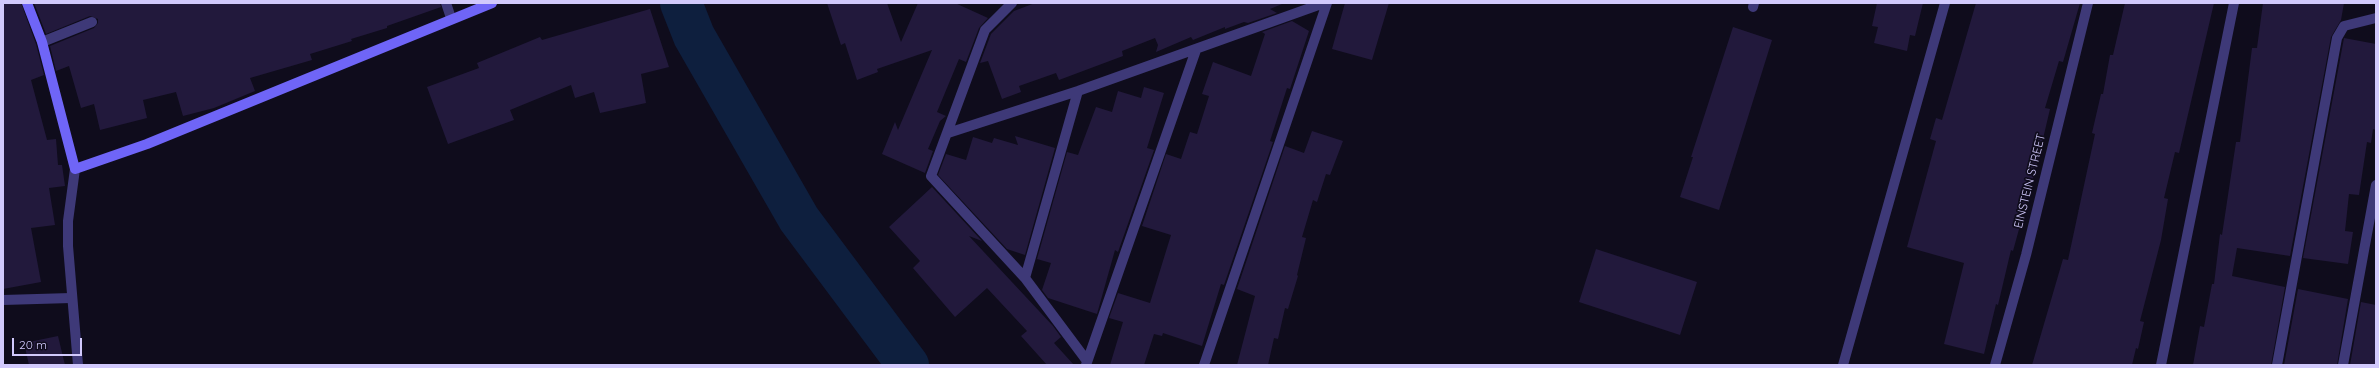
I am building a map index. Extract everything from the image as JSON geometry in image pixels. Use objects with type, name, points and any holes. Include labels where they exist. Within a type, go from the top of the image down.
[{"type":"main road","points":[[27,3],[42,42],[75,169],[147,144],[451,18],[492,3]]},
{"type":"street","points":[[446,3],[451,18]]},
{"type":"street","points":[[1012,3],[985,30],[948,133],[930,176],[1025,278],[1086,363]]},
{"type":"street","points":[[948,133],[1078,91],[1324,3]]},
{"type":"street","points":[[1204,365],[1327,3]]},
{"type":"street","points":[[1843,365],[1945,3]]},
{"type":"street","name":"EINSTEIN STREET","points":[[1995,365],[2026,255],[2088,3]]},
{"type":"street","points":[[2161,365],[2234,3]]},
{"type":"street","points":[[2277,365],[2337,38],[2344,26],[2376,18]]},
{"type":"street","points":[[42,42],[92,22]]},
{"type":"street","points":[[1086,363],[1196,50]]},
{"type":"street","points":[[1025,278],[1078,91]]},
{"type":"street","points":[[75,169],[68,222],[71,298],[78,365]]},
{"type":"street","points":[[2343,365],[2376,186]]},
{"type":"street","points":[[3,300],[71,298]]},
{"type":"building","points":[[3,3],[21,3],[36,44],[44,75],[31,80],[47,140],[56,139],[58,165],[62,165],[65,186],[49,188],[55,225],[31,228],[41,282],[3,289]]},
{"type":"building","points":[[34,3],[440,3],[441,7],[387,26],[387,28],[351,39],[352,41],[310,54],[312,60],[250,78],[255,91],[214,108],[183,116],[176,92],[143,100],[147,118],[100,130],[94,104],[81,108],[69,66],[56,71],[50,46],[94,28],[98,23],[98,19],[90,16],[46,34]]},
{"type":"building","points":[[827,3],[887,3],[901,42],[918,3],[955,3],[988,18],[979,28],[966,62],[959,59],[937,112],[946,116],[940,121],[928,149],[933,151],[925,173],[882,154],[895,122],[898,130],[932,50],[877,69],[878,72],[857,80],[845,43],[841,45]]},
{"type":"building","points":[[1035,3],[1282,4],[1270,9],[1277,13],[1248,23],[1244,22],[1225,29],[1225,27],[1193,40],[1191,37],[1156,52],[1158,45],[1155,38],[1122,51],[1123,56],[1059,80],[1056,73],[1019,86],[1021,92],[1002,99],[988,61],[980,63],[991,34],[1014,11]]},
{"type":"building","points":[[1345,3],[1389,3],[1372,60],[1332,49]]},
{"type":"building","points":[[1877,3],[1923,3],[1915,36],[1910,35],[1907,51],[1874,43],[1878,27],[1872,26]]},
{"type":"building","points":[[1976,3],[2080,3],[2063,62],[2059,61],[2045,108],[2050,109],[2038,160],[2013,251],[2011,250],[1998,305],[1996,304],[1984,354],[1944,344],[1964,263],[1907,247],[1936,141],[1930,139],[1936,118],[1942,120]]},
{"type":"building","points":[[2125,3],[2214,3],[2179,153],[2175,152],[2164,198],[2168,199],[2161,240],[2140,321],[2144,322],[2138,349],[2136,348],[2132,365],[2032,365],[2063,259],[2068,260],[2095,134],[2092,133],[2101,94],[2103,94],[2110,55],[2113,55]]},
{"type":"building","points":[[2263,3],[2344,3],[2341,20],[2331,37],[2290,256],[2237,248],[2232,276],[2285,287],[2271,365],[2193,365],[2200,326],[2204,327],[2212,284],[2214,284],[2220,234],[2222,235],[2236,142],[2240,142],[2252,48],[2257,48]]},
{"type":"building","points":[[650,9],[669,67],[641,74],[646,103],[600,113],[594,92],[575,98],[571,85],[510,110],[514,120],[448,144],[427,87],[479,68],[477,63],[540,37],[542,40]]},
{"type":"building","points":[[1292,21],[1309,31],[1290,89],[1287,88],[1270,141],[1273,142],[1224,285],[1221,284],[1202,346],[1163,333],[1162,336],[1154,334],[1144,365],[1110,365],[1123,322],[1109,318],[1118,293],[1150,303],[1171,235],[1142,226],[1166,154],[1181,159],[1190,132],[1197,134],[1209,96],[1202,94],[1213,62],[1251,76],[1265,34],[1262,32]]},
{"type":"building","points":[[1733,27],[1772,40],[1719,210],[1680,197],[1693,157],[1691,157]]},
{"type":"building","points":[[2344,38],[2376,44],[2376,130],[2373,129],[2371,143],[2367,142],[2359,195],[2349,194],[2345,231],[2353,232],[2348,264],[2303,258]]},
{"type":"building","points":[[1144,87],[1164,93],[1147,148],[1154,150],[1118,252],[1115,250],[1097,314],[1048,298],[1042,290],[1051,263],[1037,259],[1067,152],[1078,155],[1096,107],[1112,112],[1118,91],[1141,98]]},
{"type":"building","points":[[1312,131],[1343,141],[1330,175],[1326,174],[1317,202],[1313,200],[1302,237],[1306,238],[1298,276],[1288,309],[1285,308],[1278,339],[1274,338],[1268,365],[1237,365],[1255,296],[1237,289],[1285,146],[1304,153]]},
{"type":"building","points":[[1015,136],[1055,148],[1025,255],[1007,249],[938,175],[946,154],[966,160],[973,137],[992,143],[994,138],[1018,145]]},
{"type":"building","points":[[932,187],[982,241],[969,236],[1053,326],[1061,337],[1054,343],[1074,365],[1047,365],[1021,336],[1027,331],[987,288],[955,317],[913,268],[920,261],[889,227]]},
{"type":"building","points":[[1596,249],[1697,282],[1680,335],[1579,302]]},
{"type":"building","points":[[2298,289],[2348,299],[2337,365],[2284,365]]},
{"type":"building","points":[[2361,302],[2376,305],[2376,365],[2350,365]]},
{"type":"building","points":[[58,336],[65,365],[29,365],[24,343]]},
{"type":"waterway","points":[[681,3],[694,36],[799,219],[908,365]]}]
